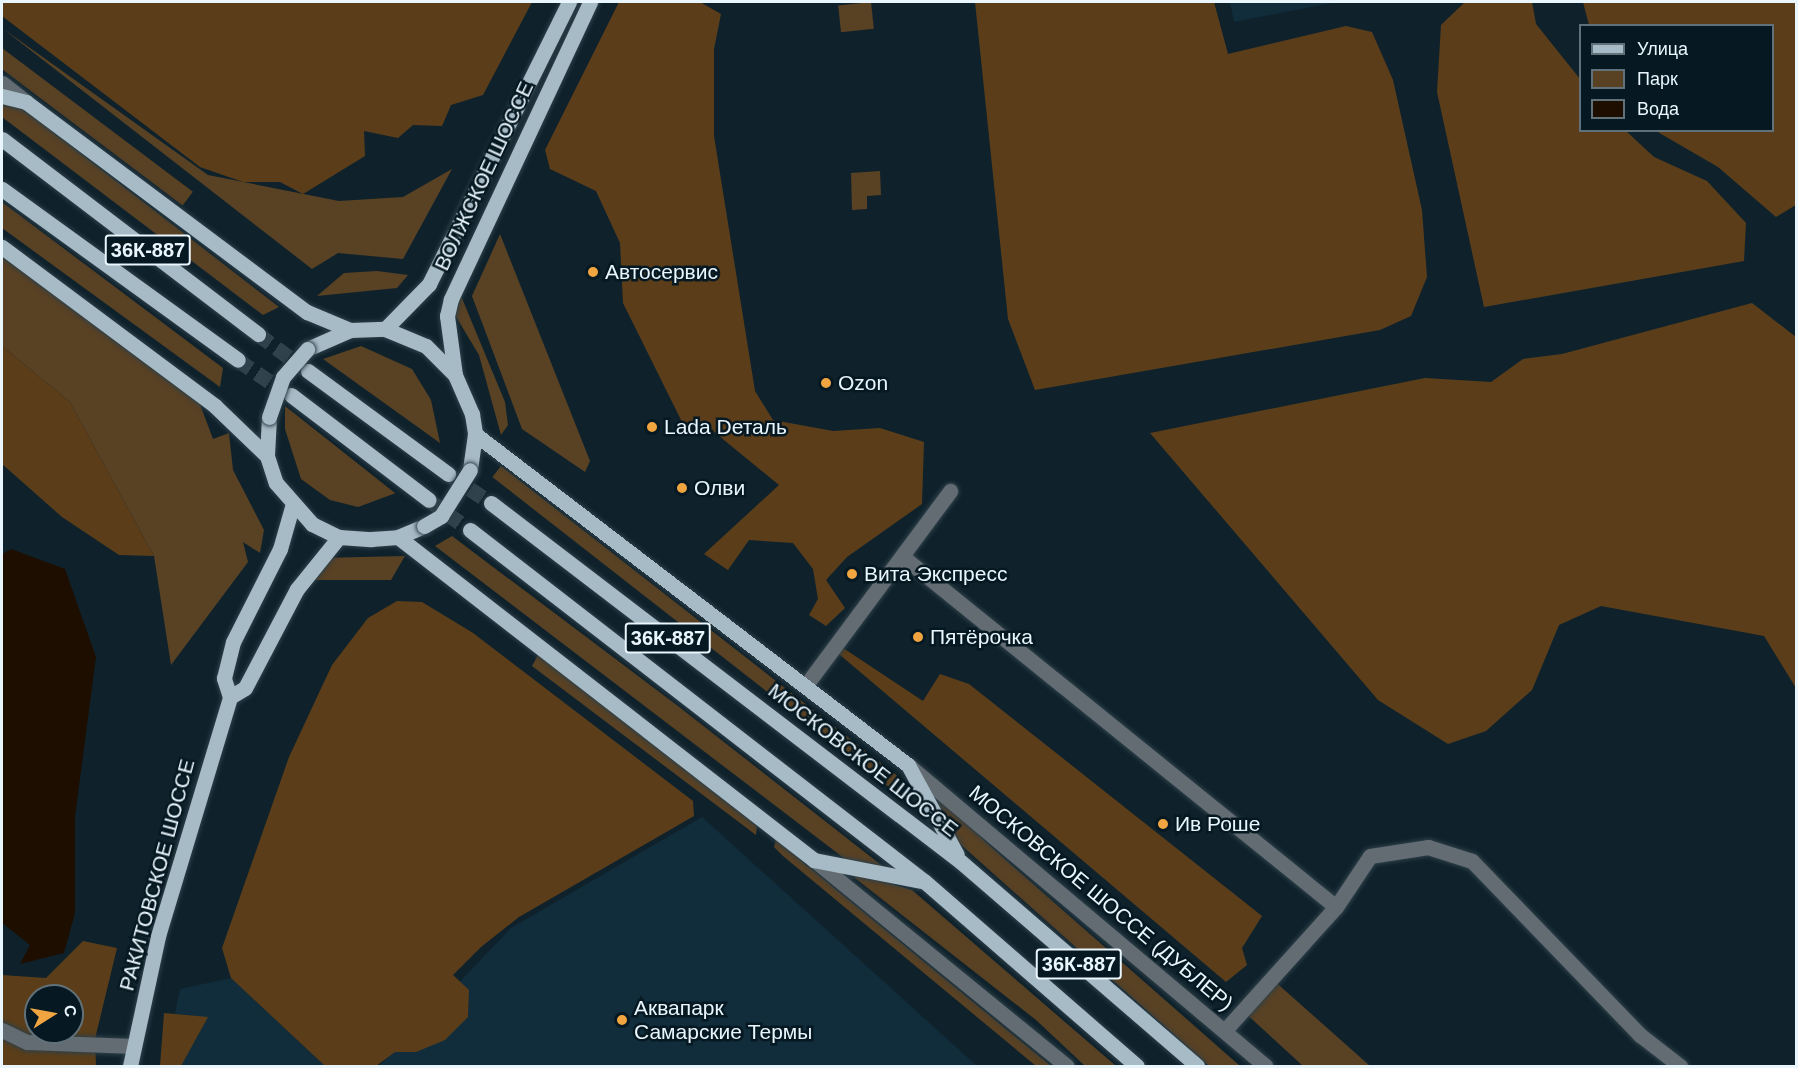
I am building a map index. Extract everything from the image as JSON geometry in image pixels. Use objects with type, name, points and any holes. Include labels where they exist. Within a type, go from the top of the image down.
[{"type":"main road","name":"ВОЛЖСКОЕ ШОССЕ","points":[[385,329],[429,284],[569,2]]},
{"type":"main road","name":"ВОЛЖСКОЕ ШОССЕ","points":[[455,375],[447,316],[451,299],[590,2]]},
{"type":"main road","points":[[2,96],[26,102],[307,312],[350,330]]},
{"type":"main road","name":"36К-887","points":[[2,140],[258,334]]},
{"type":"main road","name":"36К-887","points":[[2,189],[238,360]]},
{"type":"main road","points":[[2,247],[215,406],[267,456],[292,507],[339,537],[398,537],[441,516],[470,470],[475,434],[455,375],[426,346],[385,329],[350,330],[307,349],[283,377],[269,417],[267,456]]},
{"type":"main road","points":[[308,371],[448,474]]},
{"type":"main road","points":[[291,395],[429,500]]},
{"type":"main road","points":[[475,434],[908,765],[961,862]]},
{"type":"main road","name":"МОСКОВСКОЕ ШОССЕ","points":[[491,503],[961,862],[1197,1066]]},
{"type":"main road","name":"РАКИТОВСКОЕ ШОССЕ","points":[[130,1066],[158,936],[230,697],[224,678],[233,642],[280,549],[292,507]]},
{"type":"main road","name":"36К-887","points":[[470,530],[924,881],[1137,1066]]},
{"type":"main road","name":"РАКИТОВСКОЕ ШОССЕ","points":[[230,697],[245,688],[297,589],[339,537]]},
{"type":"main road","points":[[398,537],[814,860],[924,881]]},
{"type":"street","points":[[2,83],[26,102]]},
{"type":"street","points":[[806,685],[950,491]]},
{"type":"street","points":[[902,556],[1336,907]]},
{"type":"street","name":"МОСКОВСКОЕ ШОССЕ (ДУБЛЕР)","points":[[908,765],[1226,1029],[1265,1066]]},
{"type":"street","points":[[1226,1029],[1336,907],[1370,856],[1428,847],[1472,861],[1640,1035],[1680,1066]]},
{"type":"street","points":[[814,860],[1067,1066]]},
{"type":"street","points":[[2,1030],[27,1041],[134,1046]]},
{"type":"shaded area","points":[[2,2],[532,2],[483,95],[451,105],[442,126],[413,125],[398,138],[364,131],[365,156],[303,194],[280,182],[243,182],[200,167],[2,16]]},
{"type":"shaded area","points":[[619,2],[700,2],[721,14],[714,49],[714,136],[755,391],[773,420],[833,431],[880,428],[924,442],[922,504],[847,557],[826,580],[845,608],[826,626],[809,615],[818,599],[813,569],[793,543],[749,540],[728,570],[704,554],[779,485],[702,422],[683,424],[623,303],[620,243],[596,191],[550,169],[545,150]]},
{"type":"shaded area","points":[[975,2],[1214,2],[1228,54],[1346,26],[1372,32],[1393,80],[1422,210],[1427,277],[1411,316],[1380,330],[1035,390],[1008,319]]},
{"type":"shaded area","points":[[1230,2],[1337,2],[1234,22]]},
{"type":"shaded area","points":[[1465,2],[1532,2],[1536,24],[1579,78],[1579,132],[1627,132],[1654,157],[1707,181],[1746,223],[1744,261],[1484,307],[1437,92],[1441,25]]},
{"type":"shaded area","points":[[1583,2],[1796,2],[1796,205],[1776,217],[1718,167],[1658,132],[1774,132],[1774,24],[1589,24]]},
{"type":"shaded area","points":[[1752,303],[1796,337],[1796,688],[1764,636],[1601,606],[1559,625],[1532,690],[1486,731],[1448,744],[1378,700],[1150,433],[1425,378],[1491,382],[1523,359],[1562,354]]},
{"type":"shaded area","points":[[2,346],[70,402],[154,556],[119,555],[62,517],[2,464]]},
{"type":"shaded area","points":[[397,601],[422,602],[473,633],[693,801],[694,816],[519,917],[481,947],[453,975],[469,990],[468,1017],[445,1040],[416,1052],[395,1052],[376,1066],[325,1066],[231,978],[222,948],[289,757],[332,665],[368,618]]},
{"type":"shaded area","points":[[837,644],[923,701],[940,674],[969,684],[1262,916],[1242,948],[1247,965],[1226,982],[833,649]]},
{"type":"shaded area","points":[[702,817],[977,1066],[379,1066],[511,928]]},
{"type":"shaded area","points":[[83,941],[117,948],[95,1039],[96,1066],[2,1066],[2,975],[46,978]]},
{"type":"shaded area","points":[[231,978],[325,1066],[164,1066],[180,989]]},
{"type":"shaded area","points":[[164,1013],[208,1017],[181,1066],[160,1066]]},
{"type":"green space","points":[[871,2],[874,29],[841,32],[838,5]]},
{"type":"green space","points":[[2,28],[208,175],[339,201],[403,197],[452,169],[403,259],[338,253],[312,269]]},
{"type":"green space","points":[[2,48],[193,192],[183,205],[2,69]]},
{"type":"green space","points":[[2,96],[9,98],[279,307],[263,315],[2,117]]},
{"type":"green space","points":[[880,171],[881,195],[867,196],[867,209],[852,210],[851,173]]},
{"type":"green space","points":[[2,202],[223,368],[220,387],[2,228]]},
{"type":"green space","points":[[500,234],[590,461],[585,472],[522,429],[472,296]]},
{"type":"green space","points":[[2,247],[195,391],[213,439],[229,433],[233,470],[264,530],[260,553],[243,542],[248,562],[171,665],[154,556],[70,402],[2,346]]},
{"type":"green space","points":[[377,271],[408,275],[397,288],[317,296],[344,273]]},
{"type":"green space","points":[[453,292],[461,296],[505,402],[508,425],[501,435],[479,355],[449,305]]},
{"type":"green space","points":[[361,346],[412,369],[431,400],[440,443],[323,359]]},
{"type":"green space","points":[[285,406],[396,493],[358,507],[330,500],[301,479],[285,429]]},
{"type":"green space","points":[[501,466],[897,776],[889,787],[492,477]]},
{"type":"green space","points":[[452,536],[678,706],[885,868],[849,862],[435,546]]},
{"type":"green space","points":[[405,556],[391,580],[309,580],[319,558]]},
{"type":"green space","points":[[538,655],[757,826],[756,835],[532,666]]},
{"type":"green space","points":[[924,783],[990,846],[1240,1066],[1209,1066],[959,843]]},
{"type":"green space","points":[[776,840],[1051,1066],[1036,1066],[783,856],[774,847]]},
{"type":"green space","points":[[846,871],[912,890],[1116,1066],[1085,1066],[1036,1020]]},
{"type":"green space","points":[[1271,978],[1370,1066],[1303,1066],[1242,1010]]},
{"type":"water","points":[[11,549],[65,569],[96,657],[75,817],[75,913],[64,953],[20,964],[30,945],[2,923],[2,554]]},
{"type":"tunnel","points":[[258,334],[305,369]]},
{"type":"tunnel","points":[[238,360],[288,394]]},
{"type":"tunnel","points":[[451,476],[491,503]]},
{"type":"tunnel","points":[[429,500],[470,530]]},
{"type":"place","name":"Автосервис","points":[[593,272]]},
{"type":"place","name":"Ozon","points":[[826,383]]},
{"type":"place","name":"Lada Dеталь","points":[[652,427]]},
{"type":"place","name":"Олви","points":[[682,488]]},
{"type":"place","name":"Вита Экспресс","points":[[852,574]]},
{"type":"place","name":"Пятёрочка","points":[[918,637]]},
{"type":"place","name":"Ив Роше","points":[[1163,824]]},
{"type":"place","name":"Аквапарк Самарские Термы","points":[[622,1020]]}]
